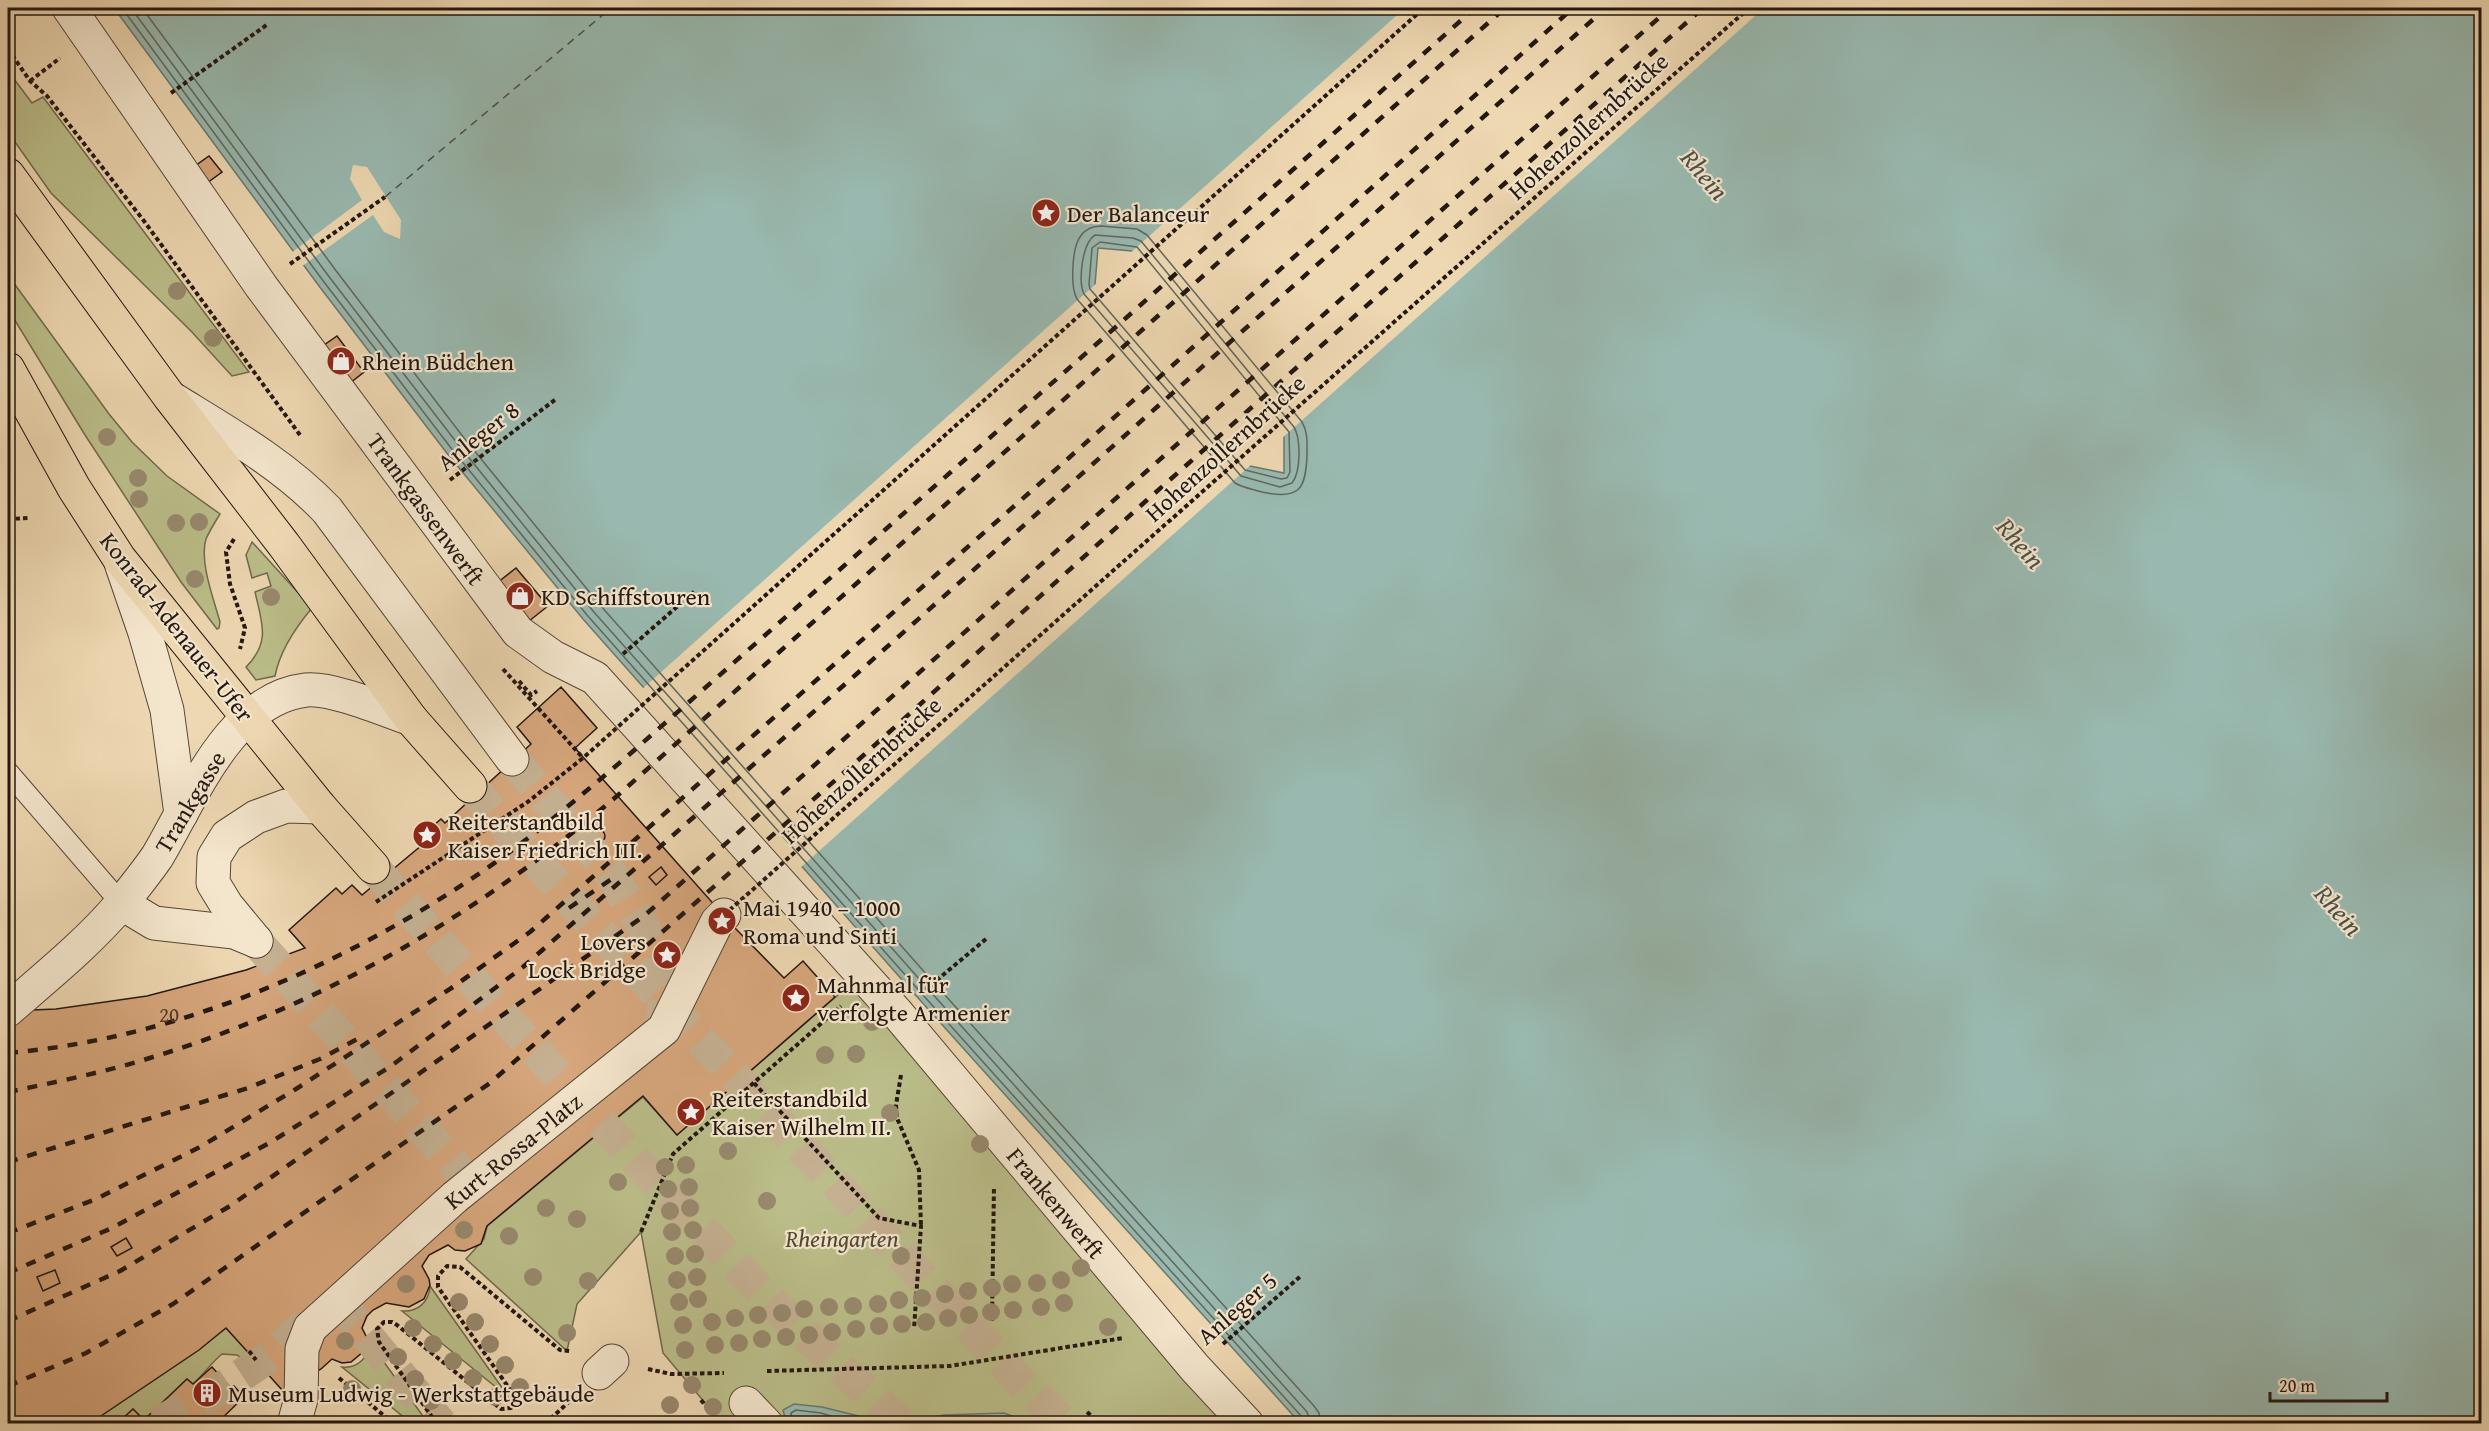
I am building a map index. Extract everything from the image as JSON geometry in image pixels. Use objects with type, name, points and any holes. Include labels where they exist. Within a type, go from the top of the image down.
[{"type":"main road","points":[[8,175],[169,396],[264,519],[411,719],[470,786]]},
{"type":"main road","name":"Konrad-Adenauer-Ufer","points":[[8,369],[69,478],[119,558],[320,807],[373,867]]},
{"type":"street","name":"Trankgassenwerft","points":[[69,8],[261,286],[518,632],[553,657],[595,678],[868,981]]},
{"type":"street","points":[[169,396],[270,460],[306,489],[327,510],[512,759]]},
{"type":"street","points":[[119,558],[145,633],[167,710],[182,814]]},
{"type":"street","name":"Trankgasse","points":[[8,1010],[92,936],[121,903],[156,858],[214,758],[247,717],[272,699],[307,690],[337,695],[411,719]]},
{"type":"street","points":[[121,903],[154,923],[234,932],[256,940],[227,906],[213,883],[214,857],[227,836],[256,817],[286,806],[320,807]]},
{"type":"street","name":"Kurt-Rossa-Platz","points":[[294,1423],[301,1399],[302,1349],[310,1328],[456,1197],[664,1029],[717,922],[724,915]]},
{"type":"street","name":"Frankenwerft","points":[[868,981],[1195,1368],[1247,1424]]},
{"type":"lane","points":[[8,772],[121,903]]},
{"type":"path","points":[[376,902],[529,801],[584,758],[1424,8]]},
{"type":"path","name":"Hohenzollernbrücke","points":[[724,915],[1749,8]]},
{"type":"path","points":[[141,114],[268,24]]},
{"type":"path","points":[[8,49],[30,81],[47,96],[144,221],[302,437]]},
{"type":"path","points":[[261,286],[385,197]]},
{"type":"path","name":"Anleger 8","points":[[421,502],[556,399]]},
{"type":"path","points":[[8,519],[28,518]]},
{"type":"path","points":[[212,675],[239,653],[245,628],[230,584],[226,552],[236,535],[264,519]]},
{"type":"path","points":[[595,678],[695,591]]},
{"type":"path","points":[[537,709],[584,758]]},
{"type":"path","points":[[914,1329],[922,1202],[919,1170],[897,1118],[903,1020],[986,939]]},
{"type":"path","points":[[641,1232],[673,1154],[868,981]]},
{"type":"path","points":[[753,1083],[879,1218],[921,1226]]},
{"type":"path","points":[[992,1321],[995,1130]]},
{"type":"path","points":[[437,1424],[379,1342],[376,1333],[384,1322],[393,1322],[501,1409],[511,1407],[516,1398],[438,1287],[438,1276],[447,1266],[460,1267],[560,1350],[596,1376],[729,1373]]},
{"type":"path","name":"Anleger 5","points":[[1195,1368],[1302,1275]]},
{"type":"path","points":[[764,1372],[950,1366],[1164,1331]]},
{"type":"path","points":[[249,1351],[256,1360]]},
{"type":"path","points":[[333,1373],[394,1424]]},
{"type":"path","points":[[545,1424],[596,1376]]},
{"type":"path","points":[[1088,1412],[1101,1424]]},
{"type":"green space","points":[[8,71],[32,103],[43,97],[249,372],[232,376],[191,331],[51,193],[8,132]]},
{"type":"green space","points":[[8,275],[132,442],[167,476],[220,514],[206,539],[204,548],[206,569],[220,622],[219,628],[217,629],[181,582],[85,435],[8,309]]},
{"type":"green space","points":[[252,542],[312,608],[289,639],[275,676],[256,680],[246,667],[254,658],[262,640],[262,623],[255,592],[271,586],[267,573],[252,578],[246,555]]},
{"type":"green space","name":"Rheingarten","points":[[862,974],[1247,1423],[722,1423],[663,1353],[641,1232],[577,1304],[567,1351],[466,1259],[484,1239],[487,1226],[643,1097],[677,1135]]},
{"type":"green space","points":[[430,1286],[508,1397],[402,1311],[413,1310],[422,1305]]},
{"type":"green space","points":[[226,1328],[256,1360],[250,1364],[237,1355],[222,1354],[193,1384],[187,1379],[144,1420],[133,1409],[117,1423],[89,1424]]},
{"type":"green space","points":[[368,1340],[428,1423],[411,1423],[342,1367],[353,1366],[362,1360],[368,1351]]},
{"type":"water","name":"Rhein","points":[[114,8],[2481,8],[2481,1423],[1300,1423],[919,999],[583,619],[446,452],[319,286]],"holes":[[[1098,248],[1132,251],[1284,436],[1284,473],[1250,466],[1095,285]]]},
{"type":"water","points":[[794,1404],[822,1407],[887,1423],[790,1423],[786,1421],[783,1410]]},
{"type":"water","points":[[1004,1413],[1031,1423],[909,1423],[944,1415]]},
{"type":"pier","points":[[1405,8],[1764,8],[1281,439],[1129,254]]},
{"type":"pier","points":[[353,165],[367,167],[401,220],[400,239],[384,232],[373,215],[301,267],[291,253],[362,200],[350,179]]},
{"type":"pier","points":[[1098,282],[1253,463],[800,868],[641,690]]},
{"type":"building","points":[[209,156],[222,172],[207,183],[195,166]]},
{"type":"building","name":"Rhein Büdchen","points":[[337,336],[364,372],[345,387],[317,350]]},
{"type":"building","name":"KD Schiffstouren","points":[[516,568],[548,606],[524,625],[493,586]]},
{"type":"building","points":[[561,687],[597,728],[575,748],[734,927],[784,978],[803,961],[835,997],[677,1135],[643,1096],[487,1226],[481,1244],[465,1251],[455,1250],[448,1245],[429,1255],[422,1266],[430,1285],[424,1299],[409,1307],[386,1303],[373,1310],[367,1316],[362,1328],[366,1336],[364,1351],[351,1362],[342,1363],[332,1359],[321,1369],[283,1391],[226,1328],[199,1350],[89,1424],[8,1424],[8,1011],[56,1009],[147,996],[246,970],[305,948],[289,930],[336,888],[342,894],[352,885],[362,895],[422,845],[417,840],[441,819],[445,823],[531,744],[517,727]]},
{"type":"building","points":[[601,830],[605,836],[601,842],[597,842],[593,834]]},
{"type":"building","points":[[661,867],[667,875],[656,885],[649,877]]},
{"type":"building","points":[[126,1238],[132,1248],[117,1256],[111,1247]]},
{"type":"building","points":[[55,1270],[60,1283],[43,1291],[37,1277]]},
{"type":"building","name":"Museum Ludwig - Werkstattgebäude","points":[[212,1367],[231,1388],[234,1386],[244,1397],[216,1424],[117,1424],[133,1409],[144,1420],[187,1379],[193,1384]]},
{"type":"ferry route","points":[[385,197],[611,8]]},
{"type":"tunnel","points":[[512,759],[609,871],[661,956],[666,990],[662,1022],[655,1030]]},
{"type":"tunnel","points":[[470,786],[588,920],[1019,1380],[1064,1424]]},
{"type":"tunnel","points":[[373,867],[496,1008],[652,1178],[791,1322],[902,1424]]},
{"type":"tunnel","points":[[256,941],[477,1191]]},
{"type":"tunnel","points":[[335,1298],[441,1424]]},
{"type":"tunnel","points":[[157,1424],[222,1388],[270,1356],[320,1311]]},
{"type":"railway","points":[[8,1053],[69,1045],[129,1033],[188,1017],[247,996],[359,945],[413,915],[506,855],[623,760],[1475,8]]},
{"type":"railway","points":[[8,1092],[135,1062],[217,1035],[279,1010],[340,982],[398,950],[456,916],[511,879],[617,796],[1505,8]]},
{"type":"railway","points":[[8,1233],[96,1199],[200,1147],[296,1089],[453,987],[530,932],[1062,464],[1573,8]]},
{"type":"railway","points":[[8,1273],[112,1228],[271,1142],[391,1066],[523,967],[1606,8]]},
{"type":"railway","points":[[8,1321],[120,1271],[230,1206],[644,916],[1670,8]]},
{"type":"railway","points":[[8,1386],[86,1353],[173,1304],[490,1083],[856,762],[1147,500],[1703,8]]},
{"type":"railway","points":[[569,908],[616,876]]},
{"type":"railway","points":[[8,1162],[248,1088],[320,1059],[363,1036]]},
{"type":"place","name":"Der Balanceur","points":[[1046,213]]},
{"type":"place","name":"Rhein Büdchen","points":[[341,361]]},
{"type":"place","name":"KD Schiffstouren","points":[[520,596]]},
{"type":"place","name":"Reiterstandbild Kaiser Friedrich III.","points":[[427,835]]},
{"type":"place","name":"Mai 1940 – 1000 Roma und Sinti","points":[[722,921]]},
{"type":"place","name":"Lovers Lock Bridge","points":[[667,955]]},
{"type":"place","name":"Mahnmal für verfolgte Armenier","points":[[796,998]]},
{"type":"place","name":"Reiterstandbild Kaiser Wilhelm II.","points":[[691,1112]]},
{"type":"place","name":"Museum Ludwig - Werkstattgebäude","points":[[207,1393]]}]
